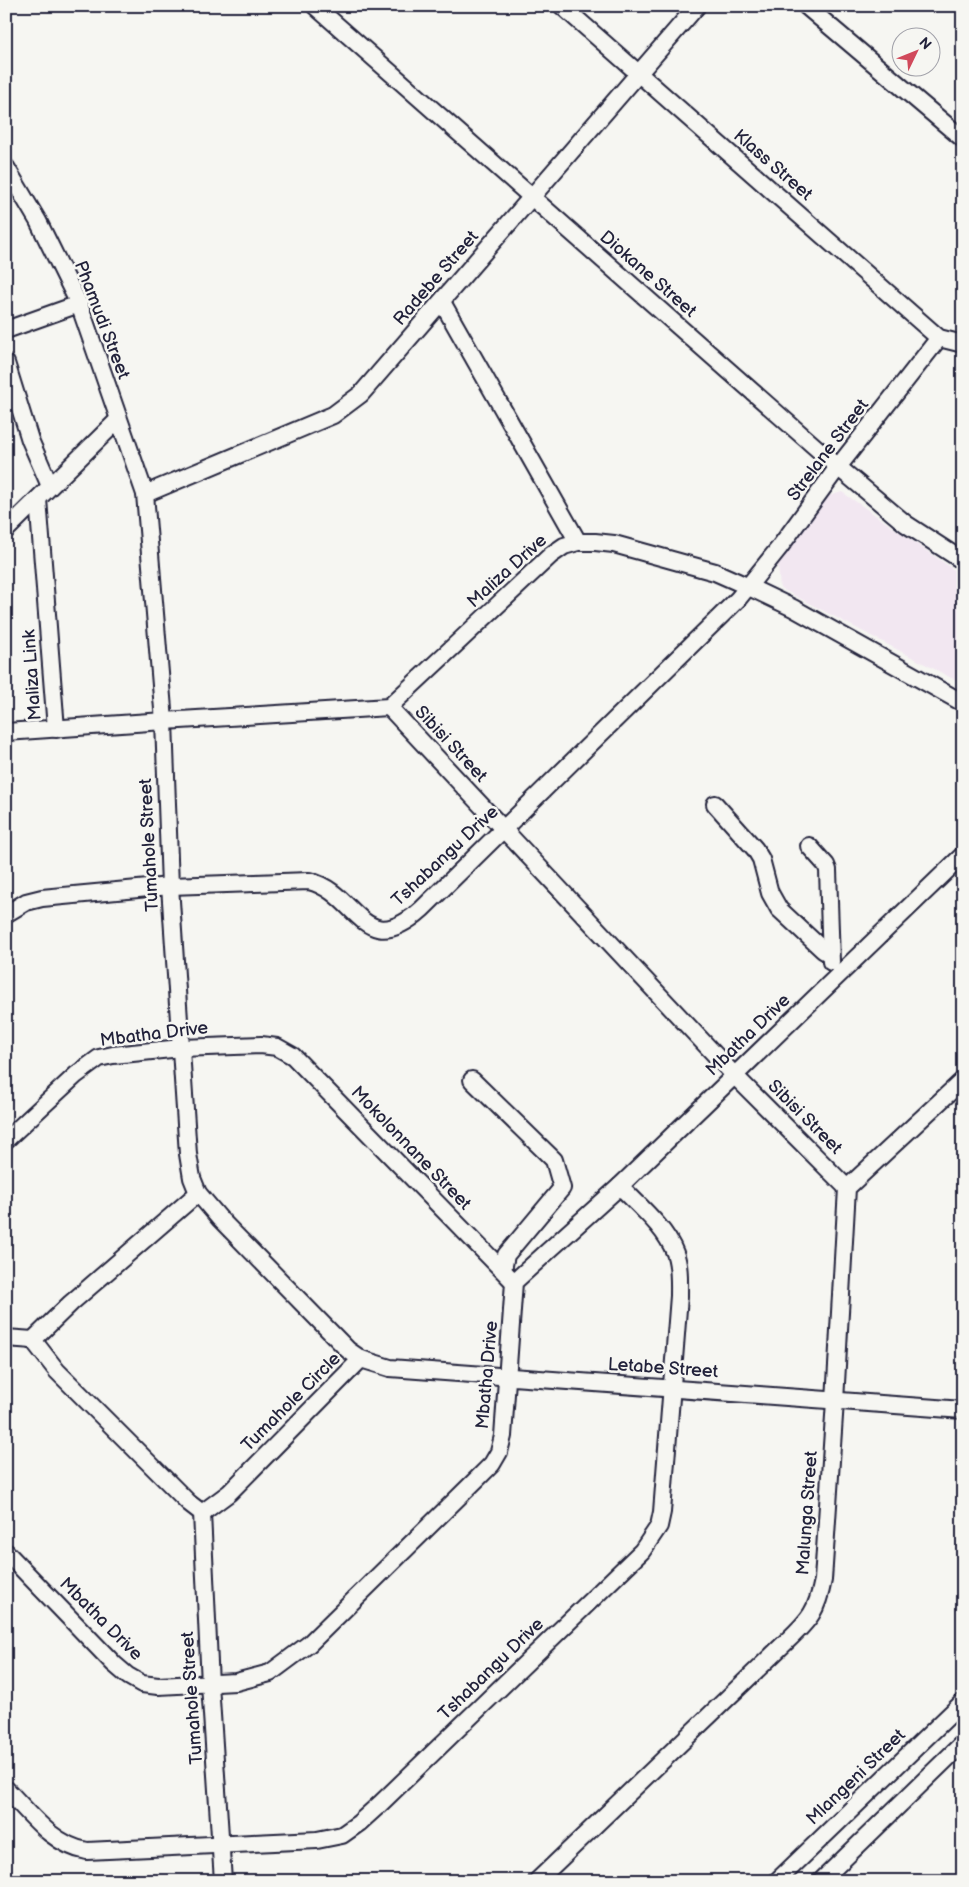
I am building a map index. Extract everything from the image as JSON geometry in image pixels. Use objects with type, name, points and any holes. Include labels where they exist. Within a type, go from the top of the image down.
[{"type":"street","name":"Diokane Street","points":[[315,6],[838,468],[906,524],[963,561]]},
{"type":"street","name":"Klass Street","points":[[562,6],[939,338],[963,344]]},
{"type":"street","name":"Radebe Street","points":[[145,494],[333,415],[361,394],[697,6]]},
{"type":"street","points":[[806,6],[963,139]]},
{"type":"street","name":"Phamudi Street","points":[[6,167],[38,221],[79,304],[145,494]]},
{"type":"street","points":[[442,302],[578,542]]},
{"type":"street","points":[[6,330],[79,304]]},
{"type":"street","name":"Strelane Street","points":[[749,587],[939,338]]},
{"type":"street","points":[[6,363],[30,440],[50,486]]},
{"type":"street","points":[[6,530],[118,420]]},
{"type":"street","name":"Tumahole Street","points":[[145,494],[164,721],[170,886],[188,1154],[192,1178],[198,1193]]},
{"type":"street","name":"Maliza Link","points":[[38,499],[56,729]]},
{"type":"street","name":"Maliza Drive","points":[[390,707],[551,555],[564,546],[578,542],[614,544],[715,572],[793,608],[963,703]]},
{"type":"street","name":"Tshabangu Drive","points":[[6,914],[26,902],[42,898],[170,886],[309,881],[321,884],[333,892],[370,926],[384,930],[394,928],[414,917],[725,613],[749,587]]},
{"type":"street","points":[[6,732],[390,707]]},
{"type":"street","name":"Sibisi Street","points":[[390,707],[735,1076],[847,1188]]},
{"type":"street","points":[[715,804],[755,849],[761,859],[770,893],[779,909],[823,950],[830,954]]},
{"type":"street","points":[[809,846],[828,870],[830,954],[833,965],[839,975]]},
{"type":"street","name":"Mbatha Drive","points":[[6,1552],[128,1676],[142,1684],[158,1686],[236,1682],[270,1673],[290,1659],[309,1644],[478,1478],[492,1464],[499,1452],[503,1436],[508,1377],[508,1276],[620,1186],[963,855]]},
{"type":"street","name":"Mbatha Drive","points":[[6,1140],[76,1075],[99,1058],[181,1048],[261,1045],[277,1047]]},
{"type":"street","name":"Mokolonnane Street","points":[[277,1047],[293,1056],[508,1276]]},
{"type":"street","points":[[472,1080],[554,1160],[562,1188],[506,1255],[508,1276]]},
{"type":"street","points":[[847,1188],[963,1080]]},
{"type":"street","name":"Tshabangu Drive","points":[[6,1789],[59,1841],[73,1849],[87,1851],[317,1840],[342,1835],[359,1823],[642,1551],[659,1526],[662,1512],[679,1296],[678,1274],[675,1254],[656,1223],[620,1186]]},
{"type":"street","name":"Malunga Street","points":[[537,1881],[788,1640],[814,1611],[820,1597],[822,1580],[835,1401],[847,1188]]},
{"type":"street","points":[[6,1338],[33,1340],[71,1303],[198,1193]]},
{"type":"street","name":"Tumahole Circle","points":[[198,1193],[220,1219],[335,1337],[361,1359],[229,1493],[202,1513]]},
{"type":"street","points":[[33,1340],[57,1372],[189,1503],[202,1513]]},
{"type":"street","name":"Letabe Street","points":[[361,1359],[390,1368],[963,1410]]},
{"type":"street","name":"Tumahole Street","points":[[202,1513],[210,1684],[224,1881]]},
{"type":"street","name":"Mlangeni Street","points":[[777,1881],[963,1702]]},
{"type":"street","points":[[821,1881],[963,1743]]},
{"type":"shaded area","points":[[842,492],[963,576],[963,684],[780,588],[778,565],[798,539],[822,498]]}]
